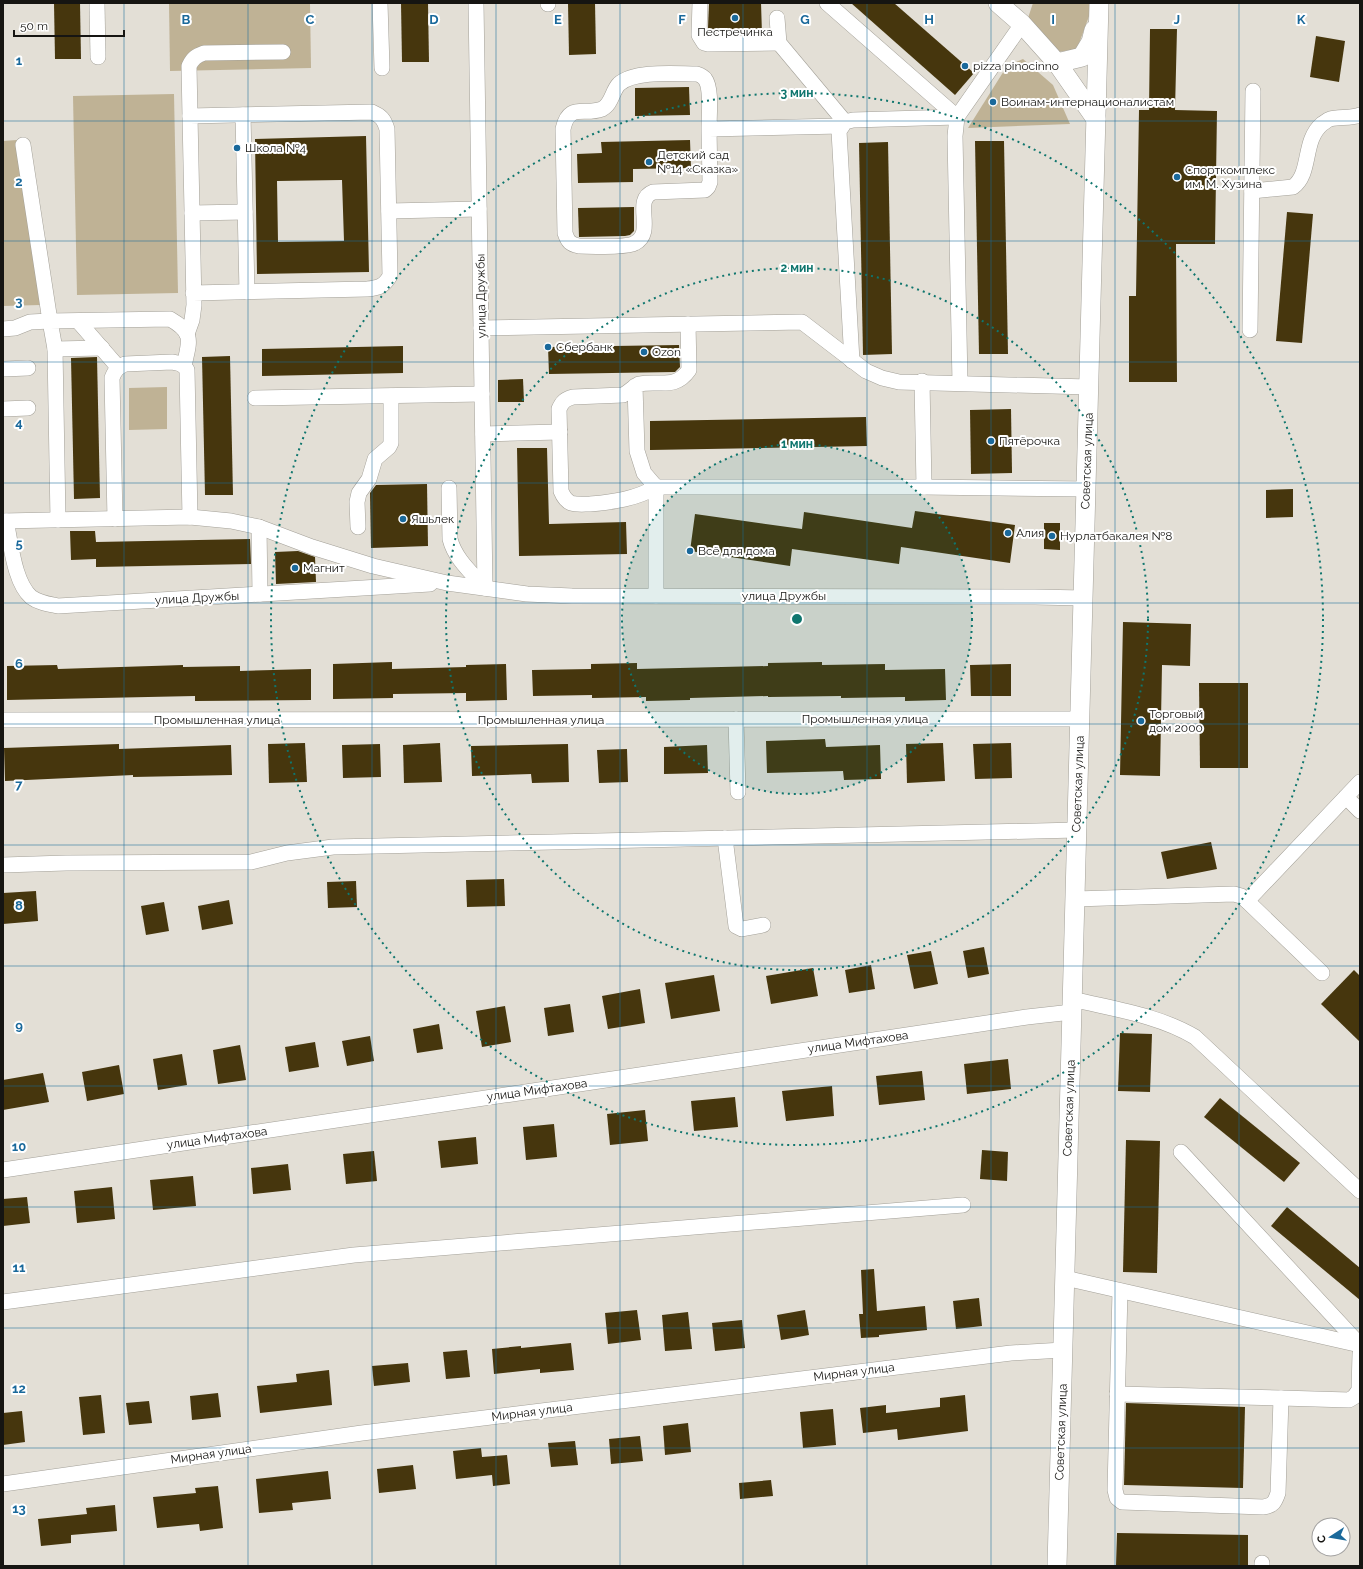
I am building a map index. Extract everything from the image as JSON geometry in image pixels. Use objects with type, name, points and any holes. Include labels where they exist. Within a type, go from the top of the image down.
[{"type":"main road","points":[[998,3],[1022,24],[1057,63],[1096,119]]},
{"type":"main road","points":[[1057,63],[1082,57],[1091,42],[1099,3]]},
{"type":"main road","name":"Советская улица","points":[[1057,1566],[1099,3]]},
{"type":"street","points":[[97,3],[98,58]]},
{"type":"street","points":[[380,3],[382,68]]},
{"type":"street","name":"улица Дружбы","points":[[476,3],[485,588]]},
{"type":"street","points":[[700,3],[699,36],[704,43],[779,42]]},
{"type":"street","points":[[828,3],[957,117]]},
{"type":"street","points":[[777,18],[779,42],[843,124]]},
{"type":"street","points":[[960,383],[954,136],[957,117],[1022,24]]},
{"type":"street","points":[[187,334],[193,314],[189,66],[197,56],[204,53],[283,52]]},
{"type":"street","points":[[697,74],[703,76],[708,87],[709,129],[710,182],[705,190],[654,192],[649,194],[645,198],[644,203],[644,232],[641,239],[630,245],[579,246],[572,245],[567,240],[565,233],[563,129],[565,120],[569,115],[577,110],[602,109],[608,104],[618,85],[627,78],[640,75],[697,74]]},
{"type":"street","points":[[1250,330],[1253,91]]},
{"type":"street","points":[[190,116],[372,112],[380,115],[385,121],[387,129],[389,211],[390,276],[379,288],[367,290],[193,293]]},
{"type":"street","points":[[243,115],[247,292]]},
{"type":"street","points":[[1252,191],[1293,186],[1298,183],[1302,176],[1310,142],[1320,126],[1330,119],[1360,115]]},
{"type":"street","points":[[709,129],[843,124],[853,120],[957,117]]},
{"type":"street","points":[[843,124],[838,135],[852,361]]},
{"type":"street","points":[[23,145],[55,349],[58,520]]},
{"type":"street","points":[[389,211],[479,209]]},
{"type":"street","points":[[192,213],[245,212]]},
{"type":"street","points":[[3,329],[15,328],[30,322],[170,319],[182,325],[187,334],[189,344],[184,366]]},
{"type":"street","points":[[78,321],[118,367]]},
{"type":"street","points":[[481,328],[802,322],[866,371],[882,378],[899,382],[922,381],[1089,387]]},
{"type":"street","points":[[688,324],[689,370],[686,375],[675,382],[644,383],[635,386],[623,395],[573,397],[566,399],[562,403],[559,409],[561,492],[564,498],[570,503],[577,504],[619,501],[641,494],[656,487],[924,487],[1086,489]]},
{"type":"street","points":[[55,349],[102,348]]},
{"type":"street","points":[[115,519],[112,378],[114,372],[118,367],[125,364],[172,362],[179,363],[187,370],[190,517]]},
{"type":"street","points":[[3,369],[28,368]]},
{"type":"street","points":[[922,381],[924,487]]},
{"type":"street","points":[[635,386],[636,451],[644,473],[656,487],[656,596]]},
{"type":"street","points":[[255,398],[482,394]]},
{"type":"street","points":[[358,527],[357,502],[359,493],[369,479],[376,459],[389,447],[391,443],[391,396]]},
{"type":"street","points":[[3,409],[28,408]]},
{"type":"street","points":[[483,434],[560,432]]},
{"type":"street","points":[[449,488],[450,539],[452,547],[459,558],[485,588]]},
{"type":"street","name":"улица Дружбы","points":[[447,582],[58,606],[41,603],[32,597],[22,587],[5,521],[190,517],[231,521],[259,527],[336,555],[373,566],[447,582],[526,594],[1083,598]]},
{"type":"street","points":[[259,527],[260,594]]},
{"type":"street","points":[[736,719],[738,792]]},
{"type":"street","name":"Промышленная улица","points":[[3,720],[1080,719]]},
{"type":"street","points":[[1247,901],[1360,782]]},
{"type":"street","points":[[1346,797],[1360,811]]},
{"type":"street","points":[[3,865],[66,863],[251,862],[287,853],[333,847],[1077,830]]},
{"type":"street","points":[[725,838],[736,926],[742,929],[763,925]]},
{"type":"street","points":[[1075,899],[1226,894],[1241,896],[1322,973]]},
{"type":"street","points":[[1072,1005],[1161,1021],[1180,1028],[1195,1037],[1360,1192]]},
{"type":"street","name":"улица Мифтахова","points":[[3,1170],[1027,1017],[1072,1005]]},
{"type":"street","points":[[1181,1152],[1360,1345]]},
{"type":"street","points":[[3,1302],[354,1255],[963,1205]]},
{"type":"street","points":[[1065,1278],[1360,1345]]},
{"type":"street","points":[[1120,1291],[1115,1490],[1117,1498],[1122,1502],[1225,1506],[1270,1506],[1276,1502],[1278,1493],[1281,1398]]},
{"type":"street","name":"Мирная улица","points":[[3,1484],[386,1430],[1011,1353],[1063,1350]]},
{"type":"street","points":[[1118,1394],[1349,1400],[1354,1397],[1359,1390],[1360,1354]]},
{"type":"shaded area","points":[[169,3],[310,3],[311,68],[170,71]]},
{"type":"shaded area","points":[[1033,3],[1092,3],[1092,8],[1077,49],[1058,52],[1028,18]]},
{"type":"shaded area","points":[[1023,59],[1053,85],[1070,124],[968,128],[1007,66]]},
{"type":"shaded area","points":[[174,94],[178,293],[77,295],[73,96]]},
{"type":"shaded area","points":[[17,140],[40,305],[3,306],[3,141]]},
{"type":"shaded area","points":[[167,387],[167,429],[129,430],[129,388]]},
{"type":"building","points":[[54,3],[80,3],[81,59],[55,59]]},
{"type":"building","points":[[401,3],[428,3],[429,62],[402,62]]},
{"type":"building","points":[[568,3],[595,3],[596,54],[569,55]]},
{"type":"building","name":"Пестречинка","points":[[709,3],[761,3],[762,34],[709,35]]},
{"type":"building","points":[[851,3],[894,3],[974,73],[955,95]]},
{"type":"building","name":"Спорткомплекс им. М. Хузина","points":[[1150,29],[1177,29],[1175,110],[1217,111],[1215,244],[1176,244],[1177,382],[1129,382],[1129,296],[1136,296],[1139,110],[1149,110]]},
{"type":"building","points":[[1316,36],[1345,41],[1339,82],[1310,77]]},
{"type":"building","points":[[689,87],[690,115],[635,116],[635,88]]},
{"type":"building","points":[[366,136],[369,272],[257,274],[255,139]],"holes":[[[342,180],[344,241],[278,242],[277,181]]]},
{"type":"building","points":[[690,140],[691,168],[633,169],[633,182],[578,183],[577,154],[602,153],[601,142]]},
{"type":"building","points":[[975,141],[1004,141],[1008,354],[979,354]]},
{"type":"building","points":[[888,142],[892,354],[863,355],[859,143]]},
{"type":"building","points":[[634,207],[634,231],[630,235],[579,237],[578,208]]},
{"type":"building","points":[[1287,212],[1313,214],[1302,343],[1276,341]]},
{"type":"building","points":[[679,345],[680,367],[675,372],[549,374],[548,347]]},
{"type":"building","points":[[403,346],[403,373],[262,376],[262,349]]},
{"type":"building","points":[[230,356],[233,495],[205,495],[202,357]]},
{"type":"building","points":[[97,357],[100,498],[74,499],[71,358]]},
{"type":"building","points":[[523,379],[524,402],[498,402],[498,380]]},
{"type":"building","points":[[1011,409],[1012,473],[971,474],[970,410]]},
{"type":"building","points":[[866,417],[867,446],[650,450],[650,421]]},
{"type":"building","points":[[517,448],[547,448],[549,524],[626,522],[627,554],[519,556]]},
{"type":"building","points":[[427,484],[428,546],[371,548],[370,493],[376,485]]},
{"type":"building","points":[[1293,489],[1293,517],[1266,518],[1266,490]]},
{"type":"building","points":[[915,511],[1015,525],[1010,563],[901,547],[899,564],[792,549],[790,566],[690,551],[695,514],[802,529],[804,512],[912,528]]},
{"type":"building","name":"Нурлатбакалея №8","points":[[1044,523],[1060,523],[1060,550],[1044,549]]},
{"type":"building","points":[[70,531],[95,531],[96,542],[250,539],[251,564],[96,567],[96,559],[71,560]]},
{"type":"building","points":[[298,551],[315,557],[316,582],[276,584],[275,552]]},
{"type":"building","name":"Торговый дом 2000","points":[[1123,622],[1191,624],[1190,666],[1162,665],[1160,776],[1120,775]]},
{"type":"building","points":[[392,662],[392,669],[466,667],[466,665],[506,664],[507,700],[466,701],[466,693],[393,694],[393,698],[333,699],[333,664]]},
{"type":"building","points":[[822,662],[822,665],[885,664],[885,670],[945,669],[946,700],[905,701],[905,697],[841,698],[841,696],[768,696],[646,701],[646,697],[592,698],[592,695],[533,696],[532,670],[591,669],[591,664],[637,663],[637,669],[768,666],[768,663]]},
{"type":"building","points":[[1011,664],[1011,696],[971,696],[970,665]]},
{"type":"building","points":[[57,665],[58,669],[183,665],[183,667],[240,666],[240,671],[311,669],[311,700],[195,701],[195,696],[7,700],[7,666]]},
{"type":"building","points":[[1199,683],[1248,683],[1248,768],[1200,768]]},
{"type":"building","points":[[825,739],[826,747],[880,745],[881,779],[844,780],[843,771],[767,773],[766,741]]},
{"type":"building","points":[[305,743],[307,782],[269,783],[268,744]]},
{"type":"building","points":[[440,743],[442,782],[404,783],[403,745]]},
{"type":"building","points":[[943,743],[945,781],[907,783],[906,744]]},
{"type":"building","points":[[1011,743],[1012,778],[975,779],[973,744]]},
{"type":"building","points":[[119,744],[119,749],[231,745],[232,775],[133,777],[133,775],[5,781],[4,748]]},
{"type":"building","points":[[380,744],[381,777],[343,778],[342,745]]},
{"type":"building","points":[[568,744],[569,782],[532,783],[531,774],[472,776],[471,746]]},
{"type":"building","points":[[707,745],[708,773],[664,774],[664,747]]},
{"type":"building","points":[[627,749],[628,782],[599,783],[597,750]]},
{"type":"building","points":[[1211,842],[1217,869],[1167,879],[1161,852]]},
{"type":"building","points":[[504,879],[505,906],[467,907],[466,880]]},
{"type":"building","points":[[356,881],[357,907],[328,908],[327,882]]},
{"type":"building","points":[[36,891],[38,921],[3,924],[3,893]]},
{"type":"building","points":[[229,900],[233,924],[202,930],[198,906]]},
{"type":"building","points":[[164,902],[169,931],[146,935],[141,906]]},
{"type":"building","points":[[984,947],[989,974],[968,978],[963,951]]},
{"type":"building","points":[[931,951],[938,984],[914,989],[907,955]]},
{"type":"building","points":[[871,965],[875,989],[849,993],[845,970]]},
{"type":"building","points":[[813,968],[818,996],[771,1004],[766,976]]},
{"type":"building","points":[[1354,970],[1360,976],[1360,1042],[1321,1004]]},
{"type":"building","points":[[714,975],[720,1011],[671,1019],[665,983]]},
{"type":"building","points":[[640,989],[645,1023],[608,1029],[602,996]]},
{"type":"building","points":[[570,1004],[574,1032],[548,1036],[544,1008]]},
{"type":"building","points":[[505,1006],[511,1042],[482,1047],[476,1011]]},
{"type":"building","points":[[439,1024],[443,1049],[417,1053],[413,1029]]},
{"type":"building","points":[[1120,1033],[1152,1034],[1150,1092],[1118,1091]]},
{"type":"building","points":[[370,1036],[374,1061],[347,1066],[342,1041]]},
{"type":"building","points":[[315,1042],[319,1067],[289,1072],[285,1047]]},
{"type":"building","points":[[240,1045],[246,1080],[218,1084],[213,1050]]},
{"type":"building","points":[[182,1054],[187,1085],[158,1090],[153,1059]]},
{"type":"building","points":[[1008,1059],[1011,1089],[967,1094],[964,1064]]},
{"type":"building","points":[[119,1065],[124,1094],[87,1101],[82,1072]]},
{"type":"building","points":[[922,1071],[925,1100],[879,1105],[876,1076]]},
{"type":"building","points":[[43,1073],[49,1102],[3,1110],[3,1080]]},
{"type":"building","points":[[832,1086],[834,1116],[786,1121],[782,1091]]},
{"type":"building","points":[[735,1097],[738,1127],[694,1131],[691,1101]]},
{"type":"building","points":[[1220,1098],[1300,1163],[1284,1182],[1204,1117]]},
{"type":"building","points":[[645,1110],[648,1141],[610,1145],[607,1114]]},
{"type":"building","points":[[554,1124],[557,1157],[526,1160],[523,1127]]},
{"type":"building","points":[[476,1137],[478,1164],[441,1168],[438,1141]]},
{"type":"building","points":[[1126,1140],[1160,1141],[1157,1273],[1123,1272]]},
{"type":"building","points":[[982,1150],[1008,1152],[1007,1181],[980,1179]]},
{"type":"building","points":[[374,1151],[377,1181],[346,1184],[343,1154]]},
{"type":"building","points":[[288,1164],[291,1190],[253,1194],[251,1168]]},
{"type":"building","points":[[193,1176],[196,1206],[153,1210],[150,1180]]},
{"type":"building","points":[[112,1187],[115,1219],[77,1223],[74,1191]]},
{"type":"building","points":[[27,1197],[30,1223],[3,1226],[3,1199]]},
{"type":"building","points":[[1287,1207],[1360,1268],[1360,1300],[1271,1226]]},
{"type":"building","points":[[874,1269],[877,1311],[925,1306],[927,1330],[861,1338],[859,1314],[863,1314],[861,1270]]},
{"type":"building","points":[[979,1298],[982,1326],[956,1329],[953,1301]]},
{"type":"building","points":[[637,1310],[641,1340],[608,1344],[605,1313]]},
{"type":"building","points":[[805,1310],[809,1335],[781,1340],[777,1315]]},
{"type":"building","points":[[688,1312],[692,1349],[665,1351],[662,1315]]},
{"type":"building","points":[[742,1320],[745,1348],[715,1351],[712,1323]]},
{"type":"building","points":[[571,1343],[574,1370],[540,1373],[540,1369],[494,1374],[492,1349]]},
{"type":"building","points":[[467,1350],[470,1377],[446,1379],[443,1352]]},
{"type":"building","points":[[408,1363],[410,1382],[374,1386],[372,1366]]},
{"type":"building","points":[[329,1370],[332,1405],[260,1413],[257,1386],[297,1382],[296,1374]]},
{"type":"building","points":[[218,1393],[221,1417],[192,1420],[190,1396]]},
{"type":"building","points":[[101,1395],[105,1433],[83,1435],[79,1397]]},
{"type":"building","points":[[965,1395],[968,1431],[898,1440],[897,1429],[863,1433],[860,1408],[886,1405],[886,1413],[940,1407],[940,1398]]},
{"type":"building","points":[[149,1401],[152,1423],[129,1425],[126,1403]]},
{"type":"building","points":[[1126,1403],[1245,1407],[1243,1488],[1124,1485]]},
{"type":"building","points":[[833,1409],[836,1445],[803,1448],[800,1412]]},
{"type":"building","points":[[22,1411],[25,1442],[3,1445],[3,1413]]},
{"type":"building","points":[[688,1423],[691,1452],[665,1455],[663,1426]]},
{"type":"building","points":[[640,1436],[643,1461],[611,1464],[609,1439]]},
{"type":"building","points":[[575,1441],[578,1465],[551,1467],[548,1443]]},
{"type":"building","points":[[481,1448],[482,1457],[507,1455],[510,1484],[493,1486],[492,1475],[456,1479],[453,1451]]},
{"type":"building","points":[[413,1465],[416,1489],[379,1493],[377,1469]]},
{"type":"building","points":[[328,1471],[331,1499],[292,1503],[293,1510],[259,1513],[256,1479]]},
{"type":"building","points":[[771,1480],[773,1496],[740,1499],[739,1483]]},
{"type":"building","points":[[218,1486],[223,1528],[200,1531],[199,1524],[157,1528],[153,1497],[196,1493],[195,1488]]},
{"type":"building","points":[[115,1505],[117,1531],[71,1535],[71,1543],[41,1546],[38,1519],[87,1514],[86,1508]]},
{"type":"building","points":[[1117,1533],[1248,1535],[1248,1566],[1116,1566]]},
{"type":"place","name":"Пестречинка","points":[[735,18]]},
{"type":"place","name":"pizza pinocinno","points":[[965,66]]},
{"type":"place","name":"Воинам-интернационалистам","points":[[993,102]]},
{"type":"place","name":"Школа №4","points":[[237,148]]},
{"type":"place","name":"Детский сад №14 «Сказка»","points":[[649,162]]},
{"type":"place","name":"Спорткомплекс им. М. Хузина","points":[[1177,177]]},
{"type":"place","name":"Сбербанк","points":[[548,347]]},
{"type":"place","name":"Ozon","points":[[644,352]]},
{"type":"place","name":"Пятёрочка","points":[[991,441]]},
{"type":"place","name":"Яшьлек","points":[[403,519]]},
{"type":"place","name":"Алия","points":[[1008,533]]},
{"type":"place","name":"Нурлатбакалея №8","points":[[1052,536]]},
{"type":"place","name":"Всё для дома","points":[[690,551]]},
{"type":"place","name":"Магнит","points":[[295,568]]},
{"type":"place","name":"Торговый дом 2000","points":[[1141,721]]}]
